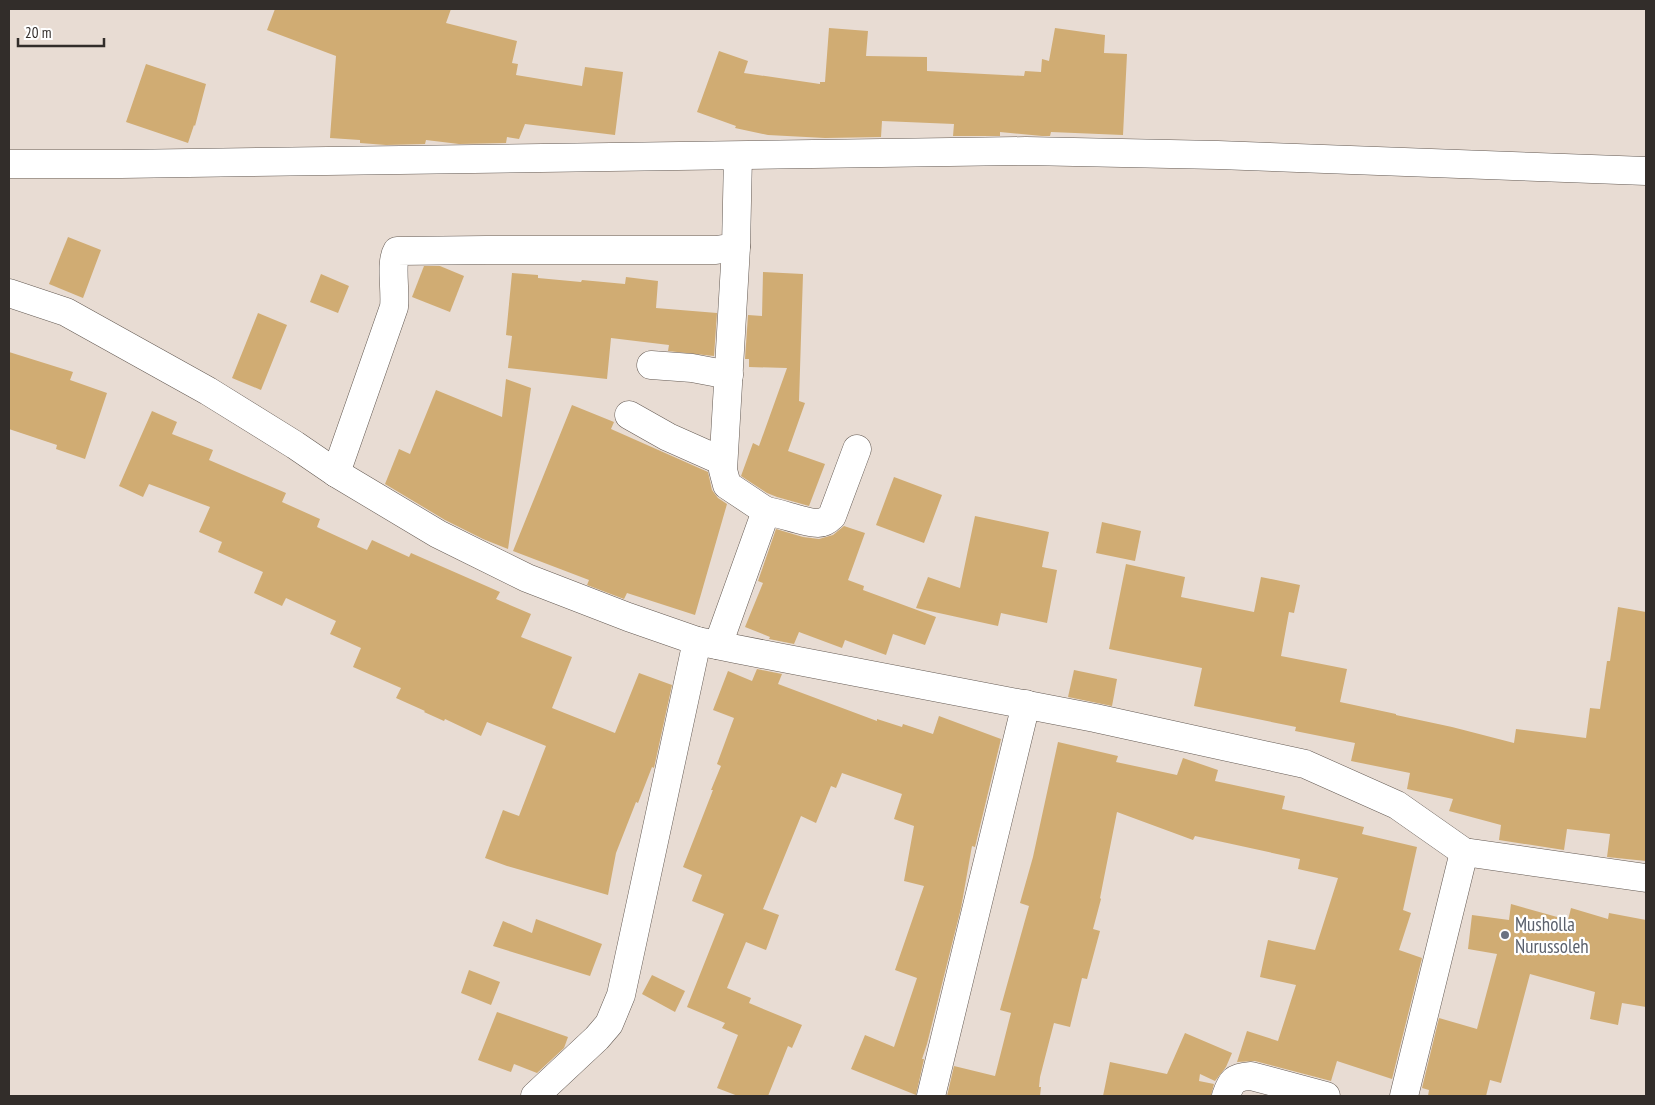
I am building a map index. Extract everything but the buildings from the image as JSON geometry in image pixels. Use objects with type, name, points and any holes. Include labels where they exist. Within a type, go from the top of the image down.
[{"type":"street","points":[[9,164],[1026,151],[1218,155],[1646,172]]},
{"type":"street","points":[[738,156],[729,375],[722,461],[727,486],[766,511],[817,523],[826,521],[832,516],[857,448]]},
{"type":"street","points":[[336,472],[394,307],[393,262],[397,252],[407,250],[716,250],[736,236]]},
{"type":"street","points":[[9,293],[66,312],[208,391],[438,534],[527,578],[628,617],[707,643],[1026,704],[1305,764],[1397,805],[1464,852],[1646,878]]},
{"type":"street","points":[[651,365],[729,375]]},
{"type":"street","points":[[629,414],[668,437],[722,461]]},
{"type":"street","points":[[535,1096],[610,1024],[620,995],[707,643],[766,511]]},
{"type":"street","points":[[931,1096],[1026,704]]},
{"type":"street","points":[[1404,1096],[1464,852]]},
{"type":"street","points":[[1226,1096],[1230,1084],[1240,1077],[1250,1076],[1326,1096]]},
{"type":"place","name":"Musholla Nurussoleh","points":[[1505,935]]}]
